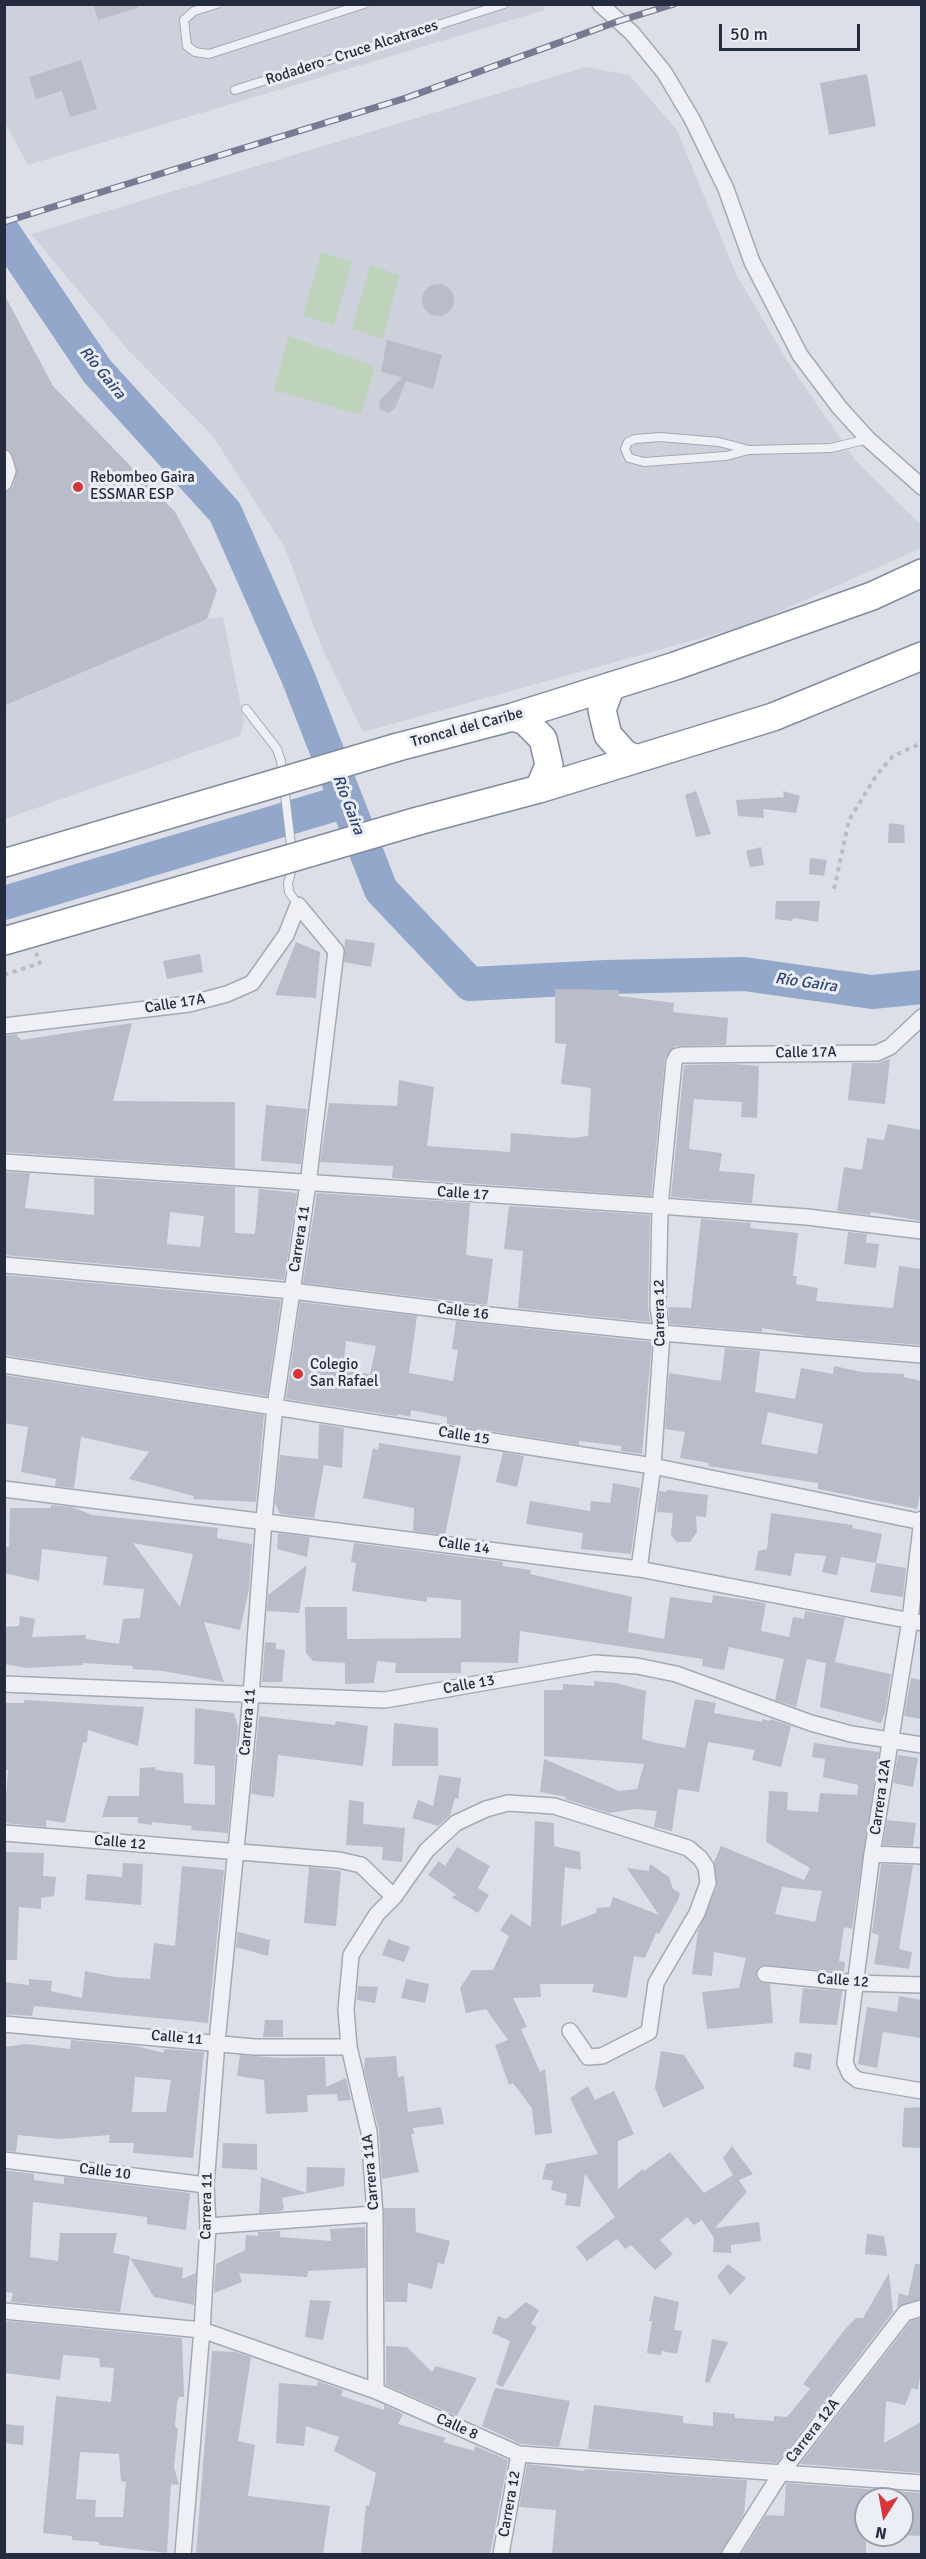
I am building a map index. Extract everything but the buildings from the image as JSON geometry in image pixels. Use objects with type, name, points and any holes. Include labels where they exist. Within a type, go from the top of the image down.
[{"type":"highway","name":"Troncal del Caribe","points":[[4,863],[398,747],[513,717],[872,596],[921,573]]},
{"type":"highway","points":[[772,717],[921,656]]},
{"type":"highway","points":[[15,948],[278,862],[539,789],[772,717],[872,692],[921,674]]},
{"type":"highway","points":[[610,686],[602,710],[608,735],[620,750],[637,759]]},
{"type":"highway","points":[[513,717],[525,721],[543,739],[549,765],[539,789]]},
{"type":"street","points":[[603,5],[632,33],[664,72],[692,120],[721,179],[752,262],[800,356],[839,407],[868,439],[921,487]]},
{"type":"street","points":[[4,458],[8,471],[4,483]]},
{"type":"street","name":"Calle 17A","points":[[4,1026],[189,1004],[227,994],[252,983],[286,935],[298,905]]},
{"type":"street","name":"Carrera 11","points":[[183,2554],[202,2330],[208,2226],[206,2185],[217,2042],[251,1696],[264,1520],[275,1406],[308,1184],[336,960],[336,951],[298,905]]},
{"type":"street","name":"Calle 17A","points":[[677,1056],[878,1053],[890,1047],[921,1017]]},
{"type":"street","name":"Carrera 12","points":[[639,1569],[653,1466],[662,1333],[658,1307],[660,1206],[674,1062],[677,1056]]},
{"type":"street","name":"Calle 17","points":[[4,1162],[807,1217],[921,1232]]},
{"type":"street","name":"Calle 16","points":[[4,1264],[292,1291],[469,1313],[662,1333],[921,1355]]},
{"type":"street","name":"Calle 15","points":[[4,1365],[653,1466],[921,1521]]},
{"type":"street","name":"Calle 14","points":[[4,1489],[639,1569],[916,1622]]},
{"type":"street","name":"Carrera 12A","points":[[921,1521],[916,1622],[889,1741],[845,2063],[850,2074],[868,2084],[921,2091]]},
{"type":"street","name":"Calle 13","points":[[4,1684],[385,1700],[596,1663],[637,1666],[676,1674],[811,1723],[889,1741],[921,1745]]},
{"type":"street","points":[[394,1897],[427,1850],[456,1823],[508,1803],[554,1806],[688,1848],[700,1858],[706,1867],[708,1883],[697,1913],[656,1983],[649,2032],[602,2056],[588,2057],[570,2031]]},
{"type":"street","name":"Calle 12","points":[[4,1833],[339,1860],[361,1865],[394,1897]]},
{"type":"street","points":[[873,1854],[921,1856]]},
{"type":"street","name":"Carrera 11A","points":[[376,2391],[375,2214],[369,2132],[349,2047],[346,2010],[351,1955],[377,1914],[394,1897]]},
{"type":"street","name":"Calle 12","points":[[765,1974],[855,1983],[921,1986]]},
{"type":"street","name":"Calle 11","points":[[4,2024],[254,2047],[349,2047]]},
{"type":"street","name":"Calle 10","points":[[4,2160],[206,2185]]},
{"type":"street","points":[[208,2226],[375,2214]]},
{"type":"street","name":"Carrera 12A","points":[[730,2554],[781,2473],[904,2313],[921,2308]]},
{"type":"street","name":"Calle 8","points":[[4,2311],[202,2330],[376,2391],[519,2454],[921,2483]]},
{"type":"street","name":"Carrera 12","points":[[501,2554],[519,2454]]},
{"type":"lane","points":[[217,4],[194,11],[184,20],[187,46],[195,52],[209,54],[364,4]]},
{"type":"lane","name":"Rodadero - Cruce Alcatraces","points":[[235,90],[504,4]]},
{"type":"lane","points":[[749,450],[719,442],[660,437],[635,439],[628,442],[625,449],[629,458],[644,462],[726,456],[749,450],[831,448],[868,439]]},
{"type":"lane","points":[[246,709],[277,749],[281,761],[294,862],[288,883],[290,892],[298,905]]},
{"type":"path","points":[[834,889],[849,820],[876,777],[894,756],[921,743]]},
{"type":"path","points":[[4,975],[40,963],[35,951],[15,948]]},
{"type":"shaded area","points":[[542,4],[545,10],[28,165],[5,123],[4,5]]},
{"type":"shaded area","points":[[586,67],[629,75],[677,130],[736,274],[788,362],[856,461],[921,525],[921,548],[752,624],[363,732],[322,648],[285,548],[212,435],[128,350],[31,234]]},
{"type":"shaded area","points":[[223,617],[244,721],[240,736],[5,819],[5,706],[207,619]]},
{"type":"green space","points":[[321,252],[352,262],[334,325],[303,316]]},
{"type":"green space","points":[[370,265],[399,275],[383,339],[352,329]]},
{"type":"green space","points":[[288,336],[375,366],[361,415],[274,390]]},
{"type":"waterway","name":"Río Gaira","points":[[4,233],[97,371],[225,512],[298,677],[381,890],[470,984],[606,977],[744,974],[872,992],[922,987]]},
{"type":"waterway","points":[[4,903],[346,801],[338,780]]},
{"type":"railway","points":[[4,222],[406,98],[619,21],[674,4]]},
{"type":"place","name":"Rebombeo Gaira ESSMAR ESP","points":[[78,487]]},
{"type":"place","name":"Colegio San Rafael","points":[[298,1374]]}]
